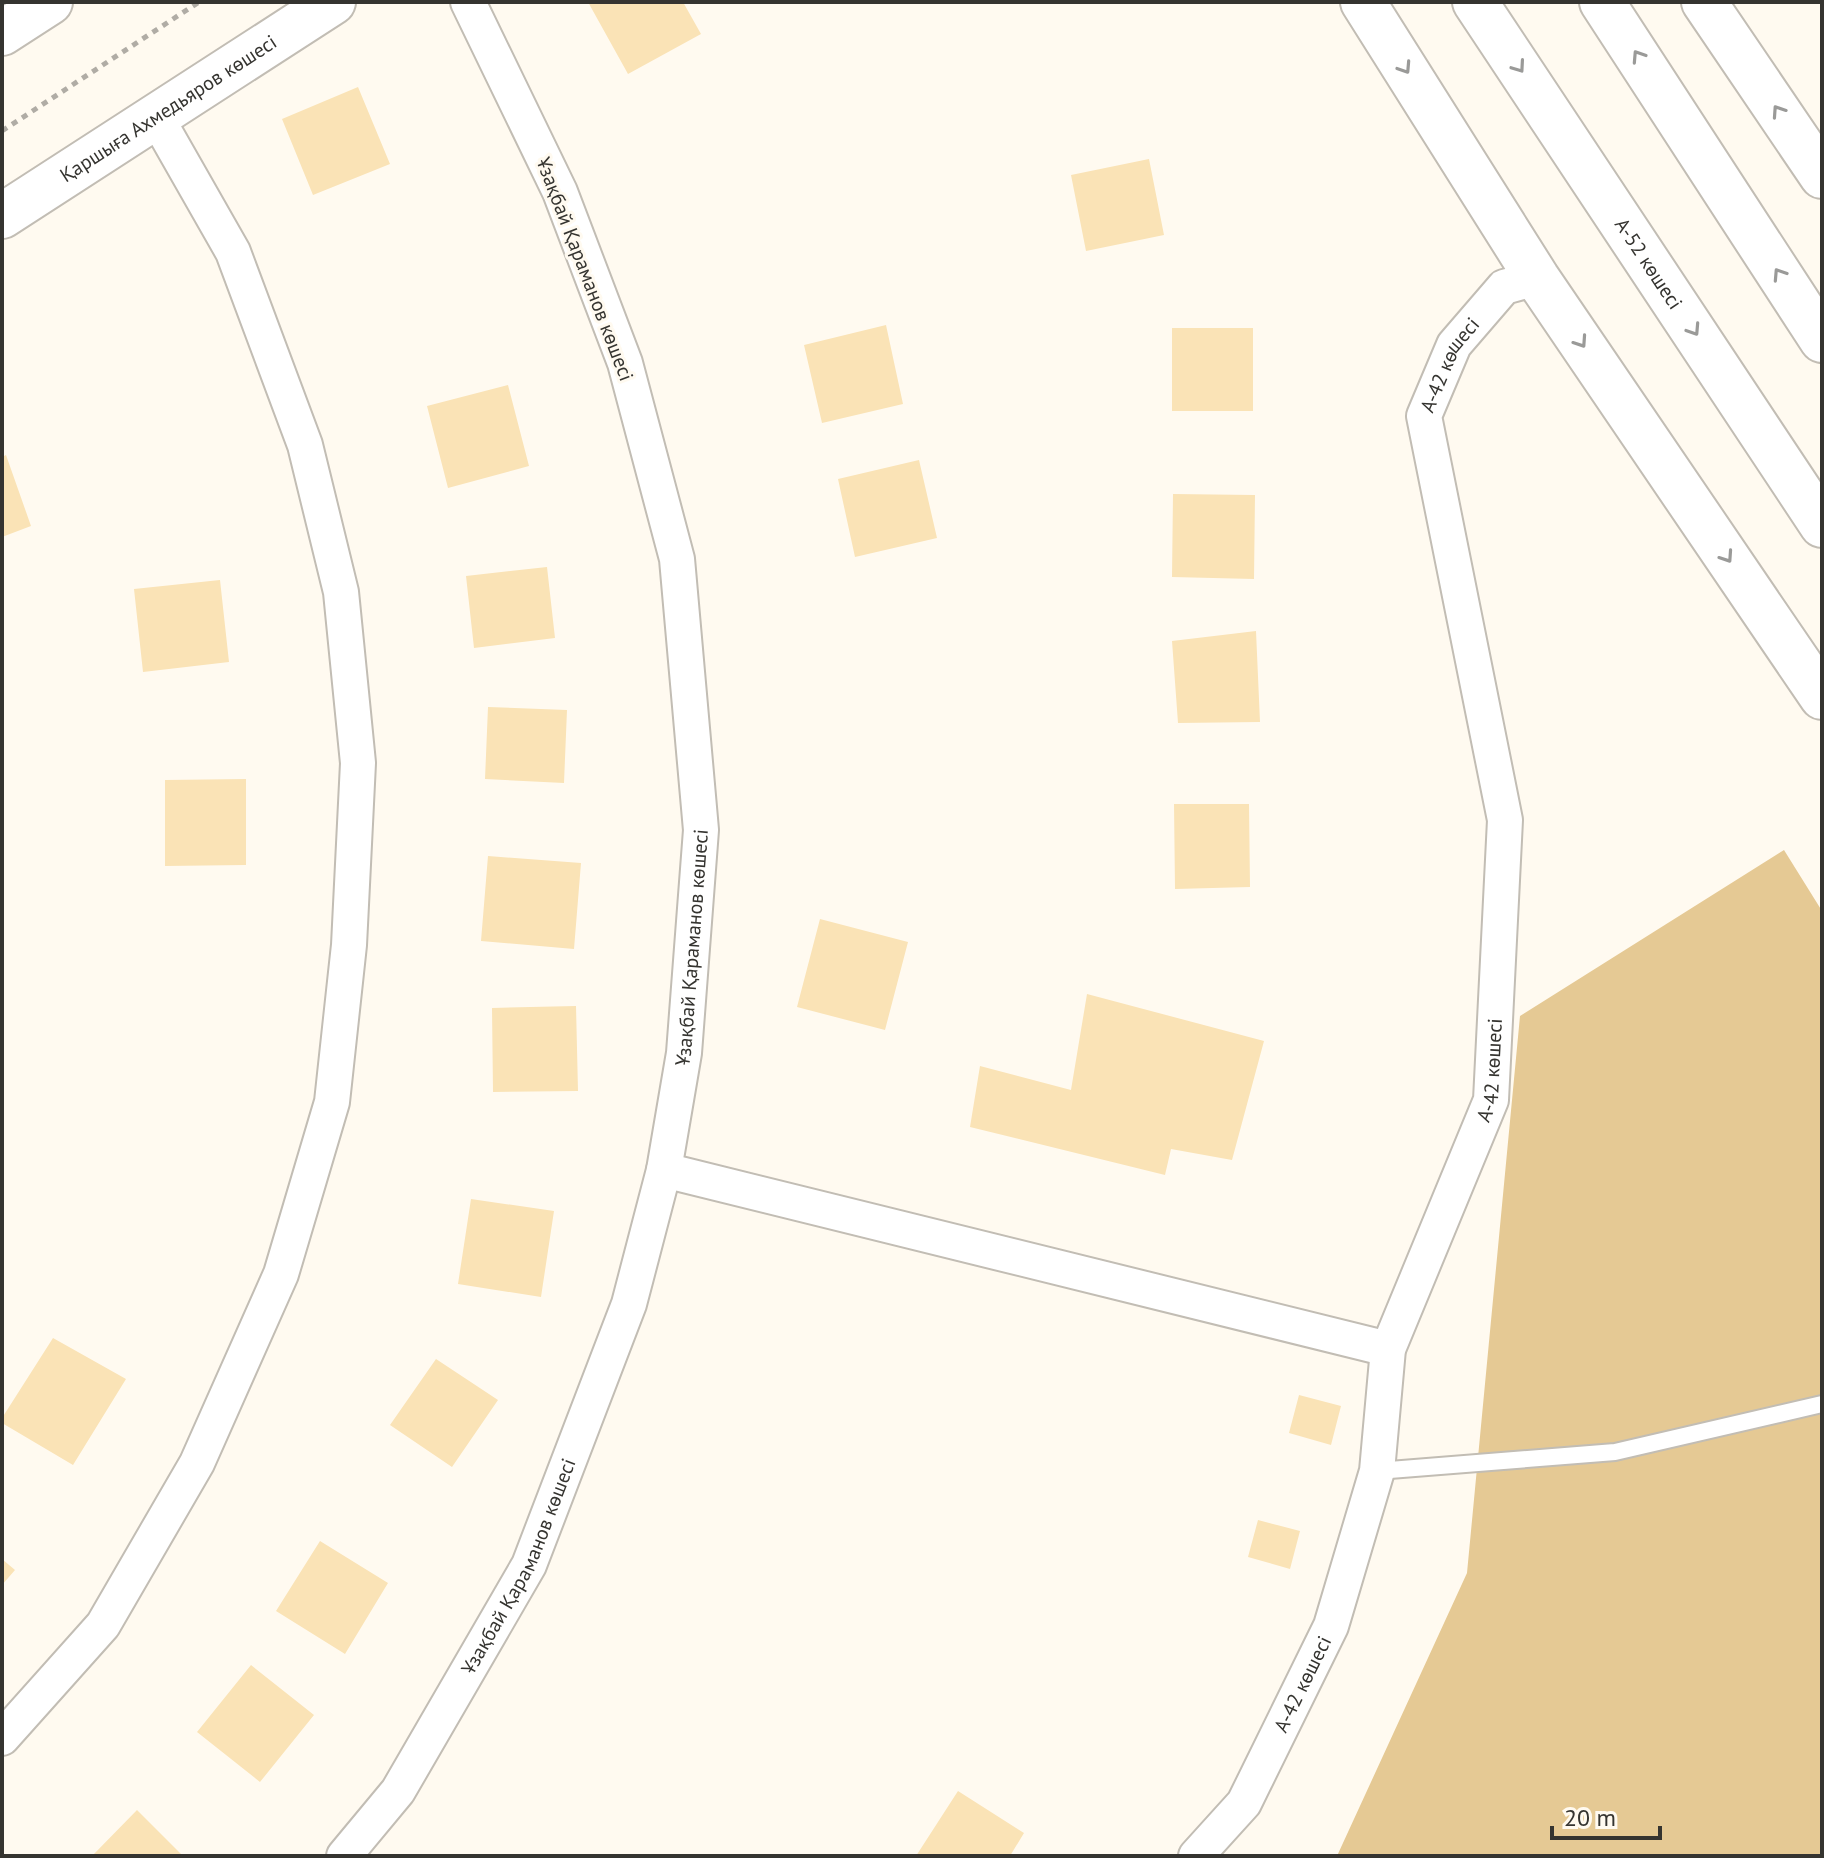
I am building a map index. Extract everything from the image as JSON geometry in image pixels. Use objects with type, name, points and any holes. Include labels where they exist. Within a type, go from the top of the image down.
[{"type":"street","points":[[2,33],[50,2]]},
{"type":"street","name":"Қаршыға Ахмедьяров көшесі","points":[[2,216],[333,2]]},
{"type":"street","name":"Ұзақбай Қараманов көшесі","points":[[344,1856],[398,1791],[529,1565],[629,1304],[664,1170],[684,1053],[701,830],[677,559],[625,363],[560,192],[468,2]]},
{"type":"street","points":[[1363,2],[1537,278],[1822,697]]},
{"type":"street","name":"А-52 көшесі","points":[[1475,2],[1822,525]]},
{"type":"street","points":[[1602,2],[1822,340]]},
{"type":"street","points":[[1704,2],[1822,176]]},
{"type":"street","points":[[2,1738],[103,1625],[197,1463],[281,1274],[332,1102],[349,945],[358,763],[341,592],[305,445],[233,252],[155,115]]},
{"type":"street","name":"А-42 көшесі","points":[[1206,1851],[1244,1803],[1331,1626],[1377,1471],[1388,1349],[1491,1100],[1505,820],[1424,416],[1454,345],[1504,287],[1537,278]]},
{"type":"street","points":[[664,1170],[1388,1349]]},
{"type":"lane","points":[[1377,1471],[1615,1452],[1822,1404]]},
{"type":"path","points":[[2,131],[199,2]]},
{"type":"shaded area","points":[[1784,850],[1822,911],[1822,1856],[1337,1856],[1467,1573],[1520,1016]]},
{"type":"building","points":[[588,2],[683,2],[701,34],[628,74]]},
{"type":"building","points":[[358,87],[390,164],[313,195],[282,119]]},
{"type":"building","points":[[1149,159],[1164,235],[1086,251],[1071,175]]},
{"type":"building","points":[[886,325],[903,404],[822,423],[804,345]]},
{"type":"building","points":[[1172,328],[1253,328],[1253,411],[1172,411]]},
{"type":"building","points":[[508,385],[529,466],[448,488],[427,406]]},
{"type":"building","points":[[6,455],[31,526],[2,537],[2,457]]},
{"type":"building","points":[[919,460],[937,538],[855,557],[838,479]]},
{"type":"building","points":[[1173,494],[1255,495],[1254,579],[1172,577]]},
{"type":"building","points":[[547,567],[555,638],[474,648],[466,576]]},
{"type":"building","points":[[220,580],[229,662],[143,672],[134,589]]},
{"type":"building","points":[[1256,631],[1260,722],[1178,723],[1172,641]]},
{"type":"building","points":[[488,707],[567,710],[564,783],[485,779]]},
{"type":"building","points":[[246,779],[246,865],[165,866],[165,780]]},
{"type":"building","points":[[1174,804],[1249,804],[1250,887],[1175,889]]},
{"type":"building","points":[[488,856],[581,863],[574,949],[481,941]]},
{"type":"building","points":[[820,919],[908,942],[885,1030],[797,1007]]},
{"type":"building","points":[[1087,994],[1264,1041],[1232,1160],[1171,1149],[1165,1175],[970,1127],[980,1066],[1071,1090]]},
{"type":"building","points":[[576,1006],[578,1091],[493,1092],[492,1008]]},
{"type":"building","points":[[471,1199],[554,1211],[541,1297],[458,1284]]},
{"type":"building","points":[[53,1338],[126,1379],[73,1465],[2,1423],[2,1418]]},
{"type":"building","points":[[436,1359],[498,1400],[452,1467],[390,1425]]},
{"type":"building","points":[[1299,1395],[1341,1406],[1331,1445],[1289,1433]]},
{"type":"building","points":[[1258,1520],[1300,1531],[1290,1569],[1248,1557]]},
{"type":"building","points":[[320,1541],[388,1583],[345,1654],[276,1611]]},
{"type":"building","points":[[2,1559],[15,1570],[2,1585]]},
{"type":"building","points":[[251,1665],[314,1715],[260,1782],[197,1732]]},
{"type":"building","points":[[958,1791],[1024,1833],[1010,1856],[916,1856]]},
{"type":"building","points":[[137,1810],[183,1856],[92,1856]]}]
